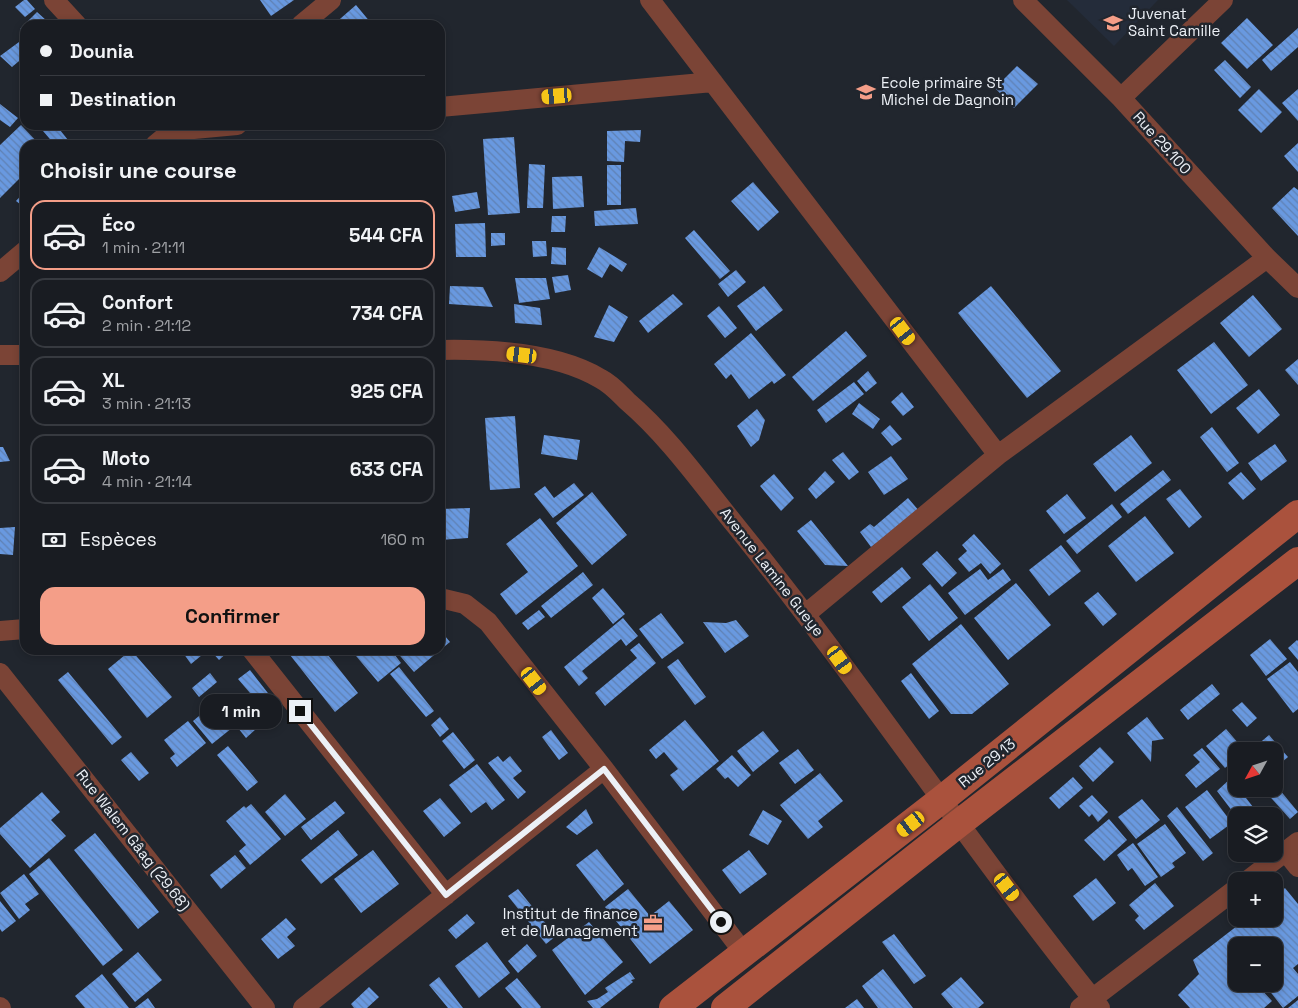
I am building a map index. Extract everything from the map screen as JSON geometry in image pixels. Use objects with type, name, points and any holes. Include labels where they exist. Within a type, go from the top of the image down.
[{"type":"main road","name":"Rue 29.13","points":[[673,1008],[941,800],[1298,514]]},
{"type":"main road","name":"Rue 29.13","points":[[725,1008],[958,824],[1298,561]]},
{"type":"street","points":[[54,0],[72,20]]},
{"type":"street","points":[[307,20],[331,0]]},
{"type":"street","points":[[650,0],[998,455]]},
{"type":"street","name":"Rue 29.100","points":[[1023,0],[1121,98],[1267,258],[1298,288]]},
{"type":"street","points":[[1121,98],[1223,0]]},
{"type":"street","points":[[445,107],[713,82]]},
{"type":"street","points":[[160,140],[170,130]]},
{"type":"street","points":[[2,266],[20,254]]},
{"type":"street","points":[[806,613],[998,455],[1267,258]]},
{"type":"street","name":"Avenue Lamine Gueye","points":[[445,350],[470,349],[540,357],[572,364],[603,379],[653,423],[806,613],[1091,1005]]},
{"type":"street","points":[[0,355],[20,355]]},
{"type":"street","points":[[445,599],[465,604],[488,622],[604,769],[744,953]]},
{"type":"street","points":[[0,631],[20,629]]},
{"type":"street","points":[[256,655],[446,895]]},
{"type":"street","name":"Rue Walem Gâag (29.68)","points":[[0,673],[265,1008]]},
{"type":"street","points":[[303,1008],[604,769]]},
{"type":"street","points":[[1262,872],[1294,853]]},
{"type":"street","points":[[1091,1005],[1228,895]]},
{"type":"shaded area","name":"Juvenat Saint Camille","points":[[1067,0],[1158,0],[1114,46]]},
{"type":"building","points":[[24,0],[27,0],[35,9],[25,17],[15,7]]},
{"type":"building","points":[[260,0],[294,0],[271,16]]},
{"type":"building","points":[[356,5],[368,20],[339,20]]},
{"type":"building","points":[[37,12],[46,20],[29,20]]},
{"type":"building","points":[[1247,18],[1273,45],[1247,69],[1221,43]]},
{"type":"building","points":[[1298,28],[1298,47],[1271,71],[1262,60]]},
{"type":"building","points":[[19,42],[20,43],[20,60],[12,67],[0,56]]},
{"type":"building","points":[[1225,60],[1251,87],[1240,98],[1214,70]]},
{"type":"building","points":[[1017,66],[1038,84],[1014,108],[995,88]]},
{"type":"building","points":[[1259,89],[1282,112],[1261,133],[1238,110]]},
{"type":"building","points":[[1298,89],[1298,121],[1282,103]]},
{"type":"building","points":[[0,104],[18,118],[10,127],[0,120]]},
{"type":"building","points":[[20,126],[20,130],[26,130],[35,140],[20,140],[20,178],[0,198],[0,145]]},
{"type":"building","points":[[60,130],[68,140],[51,140],[43,131]]},
{"type":"building","points":[[641,130],[640,142],[625,141],[624,162],[607,161],[607,131]]},
{"type":"building","points":[[514,137],[520,213],[488,215],[483,139]]},
{"type":"building","points":[[1298,143],[1298,172],[1284,156]]},
{"type":"building","points":[[529,164],[545,165],[543,208],[527,208]]},
{"type":"building","points":[[607,165],[621,165],[621,205],[607,205]]},
{"type":"building","points":[[582,176],[584,207],[553,209],[552,177]]},
{"type":"building","points":[[753,182],[779,212],[758,231],[731,201]]},
{"type":"building","points":[[1294,187],[1298,190],[1298,236],[1272,208]]},
{"type":"building","points":[[477,192],[480,208],[455,212],[452,196]]},
{"type":"building","points":[[636,208],[638,224],[595,226],[594,211]]},
{"type":"building","points":[[552,216],[566,216],[565,232],[551,232]]},
{"type":"building","points":[[485,223],[486,257],[456,257],[455,224]]},
{"type":"building","points":[[694,230],[730,271],[720,279],[685,238]]},
{"type":"building","points":[[491,233],[505,233],[505,245],[491,246]]},
{"type":"building","points":[[532,241],[546,241],[547,256],[533,257]]},
{"type":"building","points":[[552,247],[566,248],[566,265],[551,264]]},
{"type":"building","points":[[599,247],[627,264],[622,272],[610,264],[602,278],[587,269]]},
{"type":"building","points":[[736,270],[746,282],[728,297],[718,284]]},
{"type":"building","points":[[568,275],[571,290],[555,293],[552,277]]},
{"type":"building","points":[[515,278],[546,278],[550,299],[519,303]]},
{"type":"building","points":[[450,286],[483,287],[493,307],[449,304]]},
{"type":"building","points":[[764,286],[783,310],[756,331],[737,306]]},
{"type":"building","points":[[991,286],[1061,371],[1027,398],[958,313]]},
{"type":"building","points":[[673,294],[683,304],[648,333],[639,321]]},
{"type":"building","points":[[1253,295],[1282,329],[1249,357],[1220,323]]},
{"type":"building","points":[[514,304],[540,308],[542,325],[515,323]]},
{"type":"building","points":[[609,305],[628,317],[614,342],[594,337]]},
{"type":"building","points":[[719,306],[737,328],[725,338],[707,316]]},
{"type":"building","points":[[846,331],[867,356],[813,401],[792,377]]},
{"type":"building","points":[[751,333],[786,375],[774,384],[772,381],[749,399],[731,374],[726,379],[714,364]]},
{"type":"building","points":[[1214,342],[1248,385],[1211,414],[1177,370]]},
{"type":"building","points":[[1298,359],[1298,385],[1285,370]]},
{"type":"building","points":[[868,371],[877,383],[866,392],[857,381]]},
{"type":"building","points":[[854,382],[864,394],[826,423],[817,410]]},
{"type":"building","points":[[1259,389],[1280,415],[1258,434],[1236,408]]},
{"type":"building","points":[[902,392],[914,407],[903,416],[891,402]]},
{"type":"building","points":[[859,403],[880,419],[873,429],[852,414]]},
{"type":"building","points":[[757,409],[765,420],[759,440],[751,447],[737,426]]},
{"type":"building","points":[[515,416],[520,488],[490,490],[485,418]]},
{"type":"building","points":[[890,425],[902,439],[892,446],[881,433]]},
{"type":"building","points":[[1212,427],[1239,463],[1227,472],[1200,437]]},
{"type":"building","points":[[544,435],[580,440],[577,460],[541,454]]},
{"type":"building","points":[[1131,435],[1152,463],[1115,492],[1093,464]]},
{"type":"building","points":[[1275,444],[1287,461],[1261,481],[1248,463]]},
{"type":"building","points":[[0,447],[3,447],[10,461],[0,462]]},
{"type":"building","points":[[843,452],[859,472],[849,480],[832,460]]},
{"type":"building","points":[[891,456],[908,479],[884,495],[868,472]]},
{"type":"building","points":[[1163,470],[1171,480],[1128,514],[1120,504]]},
{"type":"building","points":[[825,471],[835,482],[816,499],[808,489]]},
{"type":"building","points":[[1241,472],[1256,489],[1243,500],[1228,483]]},
{"type":"building","points":[[774,474],[794,498],[781,511],[760,486]]},
{"type":"building","points":[[574,483],[584,495],[553,518],[534,494],[545,486],[554,498]]},
{"type":"building","points":[[1180,489],[1202,517],[1189,528],[1166,499]]},
{"type":"building","points":[[592,492],[627,535],[592,565],[556,523]]},
{"type":"building","points":[[1067,494],[1086,518],[1064,534],[1046,511]]},
{"type":"building","points":[[908,498],[920,512],[871,547],[860,532],[870,524],[874,527]]},
{"type":"building","points":[[1112,504],[1122,517],[1077,554],[1066,541]]},
{"type":"building","points":[[470,508],[468,538],[445,540],[445,509]]},
{"type":"building","points":[[1145,516],[1174,553],[1136,582],[1108,546]]},
{"type":"building","points":[[540,518],[578,566],[516,615],[500,594],[528,572],[506,544]]},
{"type":"building","points":[[811,520],[848,566],[825,565],[797,531]]},
{"type":"building","points":[[15,527],[13,555],[0,554],[0,528]]},
{"type":"building","points":[[974,534],[1001,564],[990,574],[981,563],[969,572],[958,559],[967,551],[962,545]]},
{"type":"building","points":[[1061,545],[1081,571],[1049,596],[1029,570]]},
{"type":"building","points":[[937,551],[957,573],[942,587],[922,564]]},
{"type":"building","points":[[902,567],[911,578],[881,603],[872,592]]},
{"type":"building","points":[[980,569],[988,580],[1003,569],[1011,580],[965,615],[948,593]]},
{"type":"building","points":[[583,572],[593,585],[551,618],[541,606]]},
{"type":"building","points":[[1016,583],[1051,625],[1008,660],[974,618]]},
{"type":"building","points":[[930,584],[958,618],[929,641],[902,607]]},
{"type":"building","points":[[603,588],[625,614],[613,624],[592,598]]},
{"type":"building","points":[[1098,592],[1117,614],[1103,626],[1084,603]]},
{"type":"building","points":[[539,610],[545,617],[528,630],[522,623]]},
{"type":"building","points":[[661,613],[684,643],[662,659],[639,629]]},
{"type":"building","points":[[623,618],[638,636],[626,646],[621,639],[582,671],[588,678],[579,686],[564,667]]},
{"type":"building","points":[[736,620],[749,636],[725,653],[703,622],[726,623]]},
{"type":"building","points":[[961,624],[1009,684],[972,714],[951,714],[912,664]]},
{"type":"building","points":[[445,636],[450,642],[445,646]]},
{"type":"building","points":[[1270,639],[1287,659],[1266,676],[1250,655]]},
{"type":"building","points":[[1298,641],[1298,660],[1288,648]]},
{"type":"building","points":[[639,643],[656,663],[605,706],[595,693],[637,658],[630,650]]},
{"type":"building","points":[[125,655],[135,655],[172,697],[147,718],[108,669]]},
{"type":"building","points":[[185,655],[202,655],[191,664]]},
{"type":"building","points":[[214,655],[224,655],[219,660]]},
{"type":"building","points":[[290,655],[328,655],[358,693],[335,712]]},
{"type":"building","points":[[355,655],[395,655],[401,663],[378,682]]},
{"type":"building","points":[[399,655],[434,655],[414,672]]},
{"type":"building","points":[[678,659],[706,697],[695,705],[667,667]]},
{"type":"building","points":[[1290,662],[1298,672],[1298,709],[1293,713],[1267,679]]},
{"type":"building","points":[[399,667],[434,711],[426,717],[390,674]]},
{"type":"building","points":[[250,670],[271,697],[236,725],[226,712],[250,693],[238,679]]},
{"type":"building","points":[[68,672],[122,737],[112,745],[58,680]]},
{"type":"building","points":[[210,673],[217,682],[199,697],[192,688]]},
{"type":"building","points":[[911,673],[939,711],[929,719],[901,681]]},
{"type":"building","points":[[1212,684],[1220,694],[1188,720],[1180,710]]},
{"type":"building","points":[[1242,702],[1257,718],[1247,727],[1232,710]]},
{"type":"building","points":[[260,709],[268,718],[246,738],[238,728]]},
{"type":"building","points":[[205,711],[214,723],[223,716],[232,728],[212,744],[193,721]]},
{"type":"building","points":[[440,717],[449,729],[440,737],[431,725]]},
{"type":"building","points":[[1147,717],[1164,739],[1152,741],[1151,762],[1127,733]]},
{"type":"building","points":[[685,720],[719,761],[683,791],[670,775],[678,769],[664,752],[656,759],[649,750]]},
{"type":"building","points":[[188,721],[206,743],[177,767],[170,758],[175,754],[164,740]]},
{"type":"building","points":[[1226,729],[1237,742],[1228,742],[1228,766],[1225,768],[1206,746]]},
{"type":"building","points":[[551,730],[568,753],[559,760],[542,737]]},
{"type":"building","points":[[763,731],[779,751],[753,772],[737,751]]},
{"type":"building","points":[[453,732],[475,760],[464,769],[442,741]]},
{"type":"building","points":[[1269,735],[1275,742],[1261,742]]},
{"type":"building","points":[[228,746],[258,782],[247,791],[217,755]]},
{"type":"building","points":[[1100,747],[1114,762],[1093,782],[1079,766]]},
{"type":"building","points":[[1202,748],[1220,769],[1196,788],[1185,775],[1200,762],[1193,755]]},
{"type":"building","points":[[798,749],[814,770],[795,784],[779,763]]},
{"type":"building","points":[[1283,751],[1288,757],[1283,761]]},
{"type":"building","points":[[131,752],[149,773],[139,781],[121,760]]},
{"type":"building","points":[[732,755],[751,775],[738,787],[728,777],[725,779],[716,769]]},
{"type":"building","points":[[498,756],[503,762],[510,756],[522,771],[513,778],[526,792],[518,799],[488,763]]},
{"type":"building","points":[[477,764],[505,800],[492,810],[486,802],[471,813],[449,785]]},
{"type":"building","points":[[820,773],[843,801],[818,821],[823,827],[808,839],[780,805]]},
{"type":"building","points":[[1073,777],[1083,788],[1059,809],[1049,798]]},
{"type":"building","points":[[1228,781],[1228,798],[1246,798],[1253,807],[1229,807],[1217,791]]},
{"type":"building","points":[[1207,790],[1228,818],[1228,826],[1210,839],[1185,807]]},
{"type":"building","points":[[42,792],[60,812],[51,820],[66,836],[30,868],[0,834],[0,828]]},
{"type":"building","points":[[285,794],[306,819],[285,836],[265,812]]},
{"type":"building","points":[[1283,794],[1298,812],[1290,819],[1283,811],[1283,807],[1279,807],[1271,798],[1282,798]]},
{"type":"building","points":[[1092,795],[1108,812],[1098,822],[1092,814],[1089,817],[1079,806]]},
{"type":"building","points":[[440,798],[461,823],[444,837],[423,811]]},
{"type":"building","points":[[1142,799],[1160,820],[1136,839],[1118,817]]},
{"type":"building","points":[[335,801],[345,813],[311,840],[301,827]]},
{"type":"building","points":[[251,804],[281,839],[250,865],[239,851],[246,845],[226,821],[244,806],[246,808]]},
{"type":"building","points":[[1177,807],[1213,853],[1203,861],[1167,816]]},
{"type":"building","points":[[586,809],[593,823],[577,835],[566,827]]},
{"type":"building","points":[[763,810],[782,821],[768,845],[749,835]]},
{"type":"building","points":[[1109,819],[1127,840],[1104,861],[1084,840]]},
{"type":"building","points":[[1165,824],[1186,853],[1172,863],[1175,867],[1161,877],[1137,844]]},
{"type":"building","points":[[338,830],[358,855],[321,884],[301,860]]},
{"type":"building","points":[[95,833],[159,912],[138,929],[74,850]]},
{"type":"building","points":[[1133,843],[1158,877],[1145,886],[1132,868],[1128,871],[1117,855]]},
{"type":"building","points":[[597,849],[624,884],[604,901],[576,865]]},
{"type":"building","points":[[373,850],[399,884],[361,913],[334,879]]},
{"type":"building","points":[[749,850],[767,874],[740,894],[722,870]]},
{"type":"building","points":[[235,855],[246,868],[221,889],[210,875]]},
{"type":"building","points":[[49,858],[123,950],[103,966],[29,874]]},
{"type":"building","points":[[24,874],[39,894],[25,904],[30,910],[19,919],[0,893]]},
{"type":"building","points":[[1096,878],[1116,903],[1093,921],[1073,896]]},
{"type":"building","points":[[1155,883],[1174,906],[1144,930],[1135,920],[1139,916],[1129,905]]},
{"type":"building","points":[[1285,888],[1298,904],[1298,964],[1293,968],[1298,974],[1298,996],[1283,1008],[1270,992],[1283,992],[1283,937],[1228,937],[1228,992],[1264,992],[1272,1001],[1264,1008],[1190,1008],[1178,995],[1199,974],[1193,960],[1236,927],[1283,927],[1283,890]]},
{"type":"building","points":[[518,889],[556,936],[546,944],[508,896]]},
{"type":"building","name":"Institut de finance et de Management","points":[[628,889],[650,916],[669,901],[693,930],[650,964],[605,907]]},
{"type":"building","points":[[0,901],[16,921],[2,932],[0,929]]},
{"type":"building","points":[[467,914],[475,923],[456,939],[448,930]]},
{"type":"building","points":[[286,918],[296,929],[287,937],[295,946],[278,959],[261,939]]},
{"type":"building","points":[[589,922],[623,962],[585,995],[552,950]]},
{"type":"building","points":[[894,934],[926,976],[914,984],[882,942]]},
{"type":"building","points":[[487,942],[510,973],[479,998],[455,966]]},
{"type":"building","points":[[527,944],[537,956],[518,973],[508,961]]},
{"type":"building","points":[[138,952],[162,980],[135,1002],[112,974]]},
{"type":"building","points":[[883,969],[913,1008],[878,1008],[862,986]]},
{"type":"building","points":[[630,972],[635,979],[631,980],[633,982],[600,1008],[593,1008],[587,1001],[597,999],[608,992],[605,988]]},
{"type":"building","points":[[102,974],[129,1008],[85,1008],[75,996]]},
{"type":"building","points":[[439,977],[463,1008],[448,1008],[429,985]]},
{"type":"building","points":[[961,977],[984,1003],[978,1008],[953,1008],[941,994]]},
{"type":"building","points":[[517,978],[540,1008],[522,1008],[505,988]]},
{"type":"building","points":[[369,987],[379,997],[367,1008],[354,1008],[351,1004]]},
{"type":"building","points":[[148,998],[155,1008],[135,1008]]},
{"type":"building","points":[[857,999],[864,1008],[845,1008]]},
{"type":"building","points":[[1298,1000],[1298,1008],[1288,1008]]},
{"type":"place","name":"Juvenat Saint Camille","points":[[1113,23]]},
{"type":"place","name":"Ecole primaire St Michel de Dagnoin","points":[[866,92]]},
{"type":"place","name":"Institut de finance et de Management","points":[[653,923]]},
{"type":"route","points":[[300,711],[446,895],[604,769],[721,922]]}]
